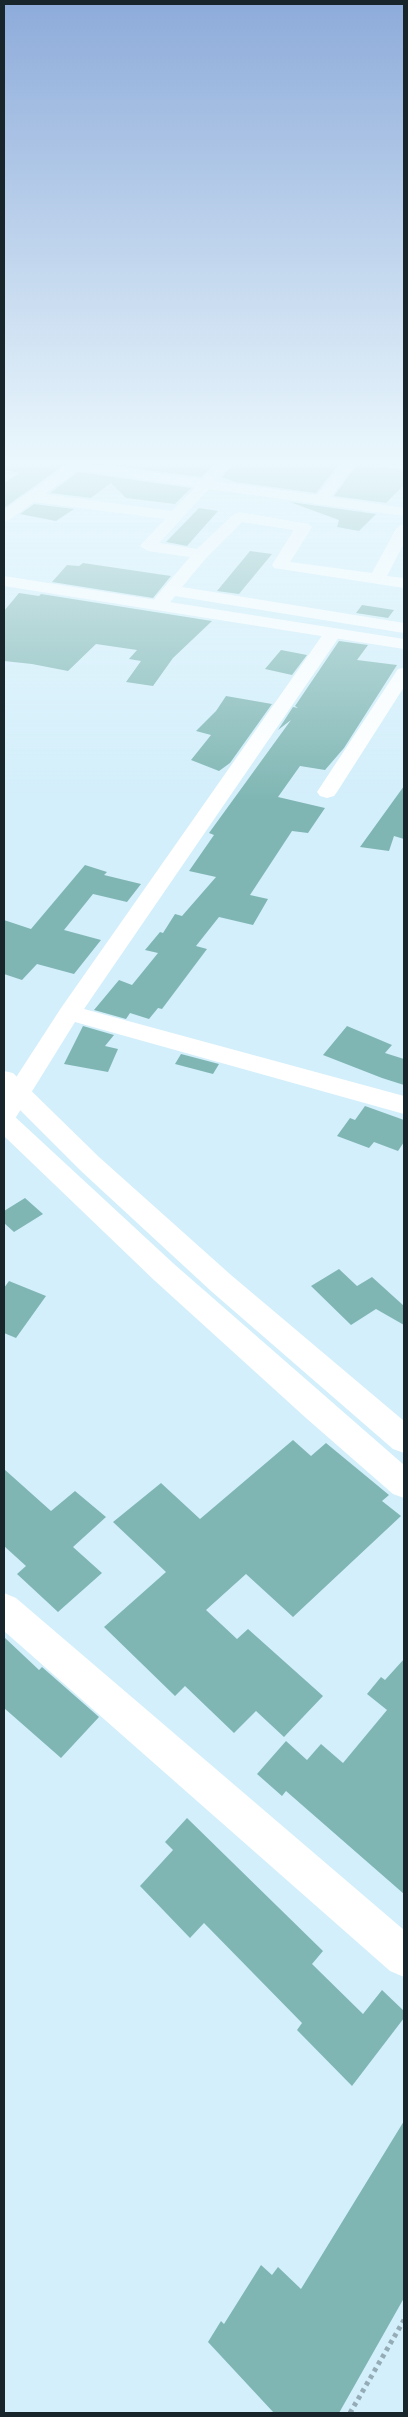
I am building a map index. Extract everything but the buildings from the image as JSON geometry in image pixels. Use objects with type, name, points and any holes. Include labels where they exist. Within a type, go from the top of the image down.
[{"type":"main road","points":[[159,605],[184,575]]},
{"type":"main road","points":[[348,575],[404,583]]},
{"type":"main road","points":[[377,579],[379,575]]},
{"type":"main road","points":[[4,581],[404,644]]},
{"type":"main road","points":[[171,590],[404,628]]},
{"type":"main road","points":[[4,1116],[11,1086],[69,1013],[332,634]]},
{"type":"main road","points":[[327,792],[404,672]]},
{"type":"main road","points":[[69,1013],[404,1106]]},
{"type":"main road","points":[[11,1086],[90,1164],[221,1283],[404,1440]]},
{"type":"main road","points":[[4,1121],[164,1272],[404,1484]]},
{"type":"main road","points":[[4,1609],[404,1957]]},
{"type":"path","points":[[350,2413],[404,2320]]}]
